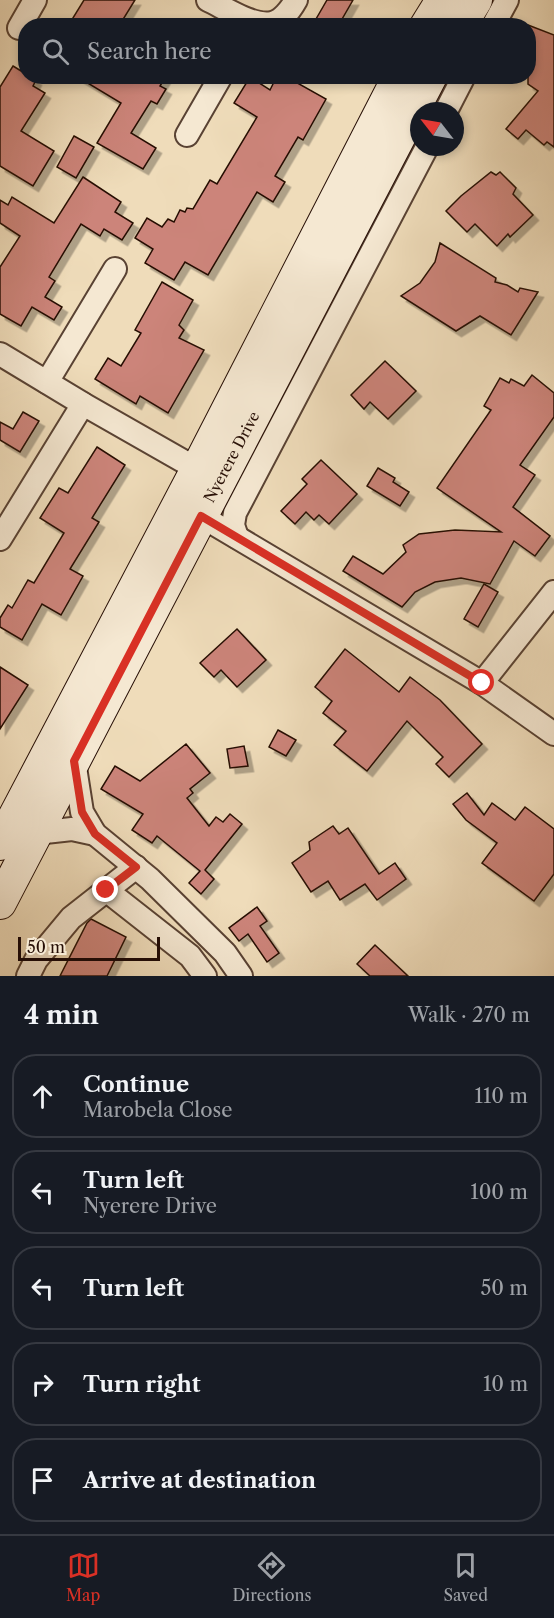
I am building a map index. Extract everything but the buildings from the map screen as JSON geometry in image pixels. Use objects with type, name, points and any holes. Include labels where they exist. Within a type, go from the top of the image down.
[{"type":"main road","points":[[431,18],[442,0]]},
{"type":"main road","points":[[465,18],[476,0]]},
{"type":"main road","name":"Nyerere Drive","points":[[0,844],[197,469],[395,84]]},
{"type":"main road","name":"Nyerere Drive","points":[[0,903],[427,84]]},
{"type":"street","points":[[25,18],[36,0]]},
{"type":"street","points":[[208,0],[241,18]]},
{"type":"street","points":[[280,18],[290,11],[296,0]]},
{"type":"street","points":[[497,18],[507,0]]},
{"type":"street","points":[[187,135],[216,84]]},
{"type":"street","points":[[451,102],[460,84]]},
{"type":"street","points":[[237,537],[233,525],[235,513],[422,156]]},
{"type":"street","points":[[47,382],[115,269]]},
{"type":"street","points":[[0,354],[197,469]]},
{"type":"street","points":[[0,539],[83,404]]},
{"type":"street","points":[[201,516],[482,683],[554,735]]},
{"type":"street","points":[[482,683],[554,591]]},
{"type":"street","points":[[74,761],[82,812],[95,834],[150,879],[225,953],[241,976]]},
{"type":"street","points":[[36,833],[72,829],[95,834]]},
{"type":"street","points":[[28,976],[36,960],[71,918],[136,867]]},
{"type":"street","points":[[106,890],[190,956],[205,976]]},
{"type":"route","points":[[106,890],[136,867],[95,834],[82,812],[74,761],[201,516],[482,683]]}]
